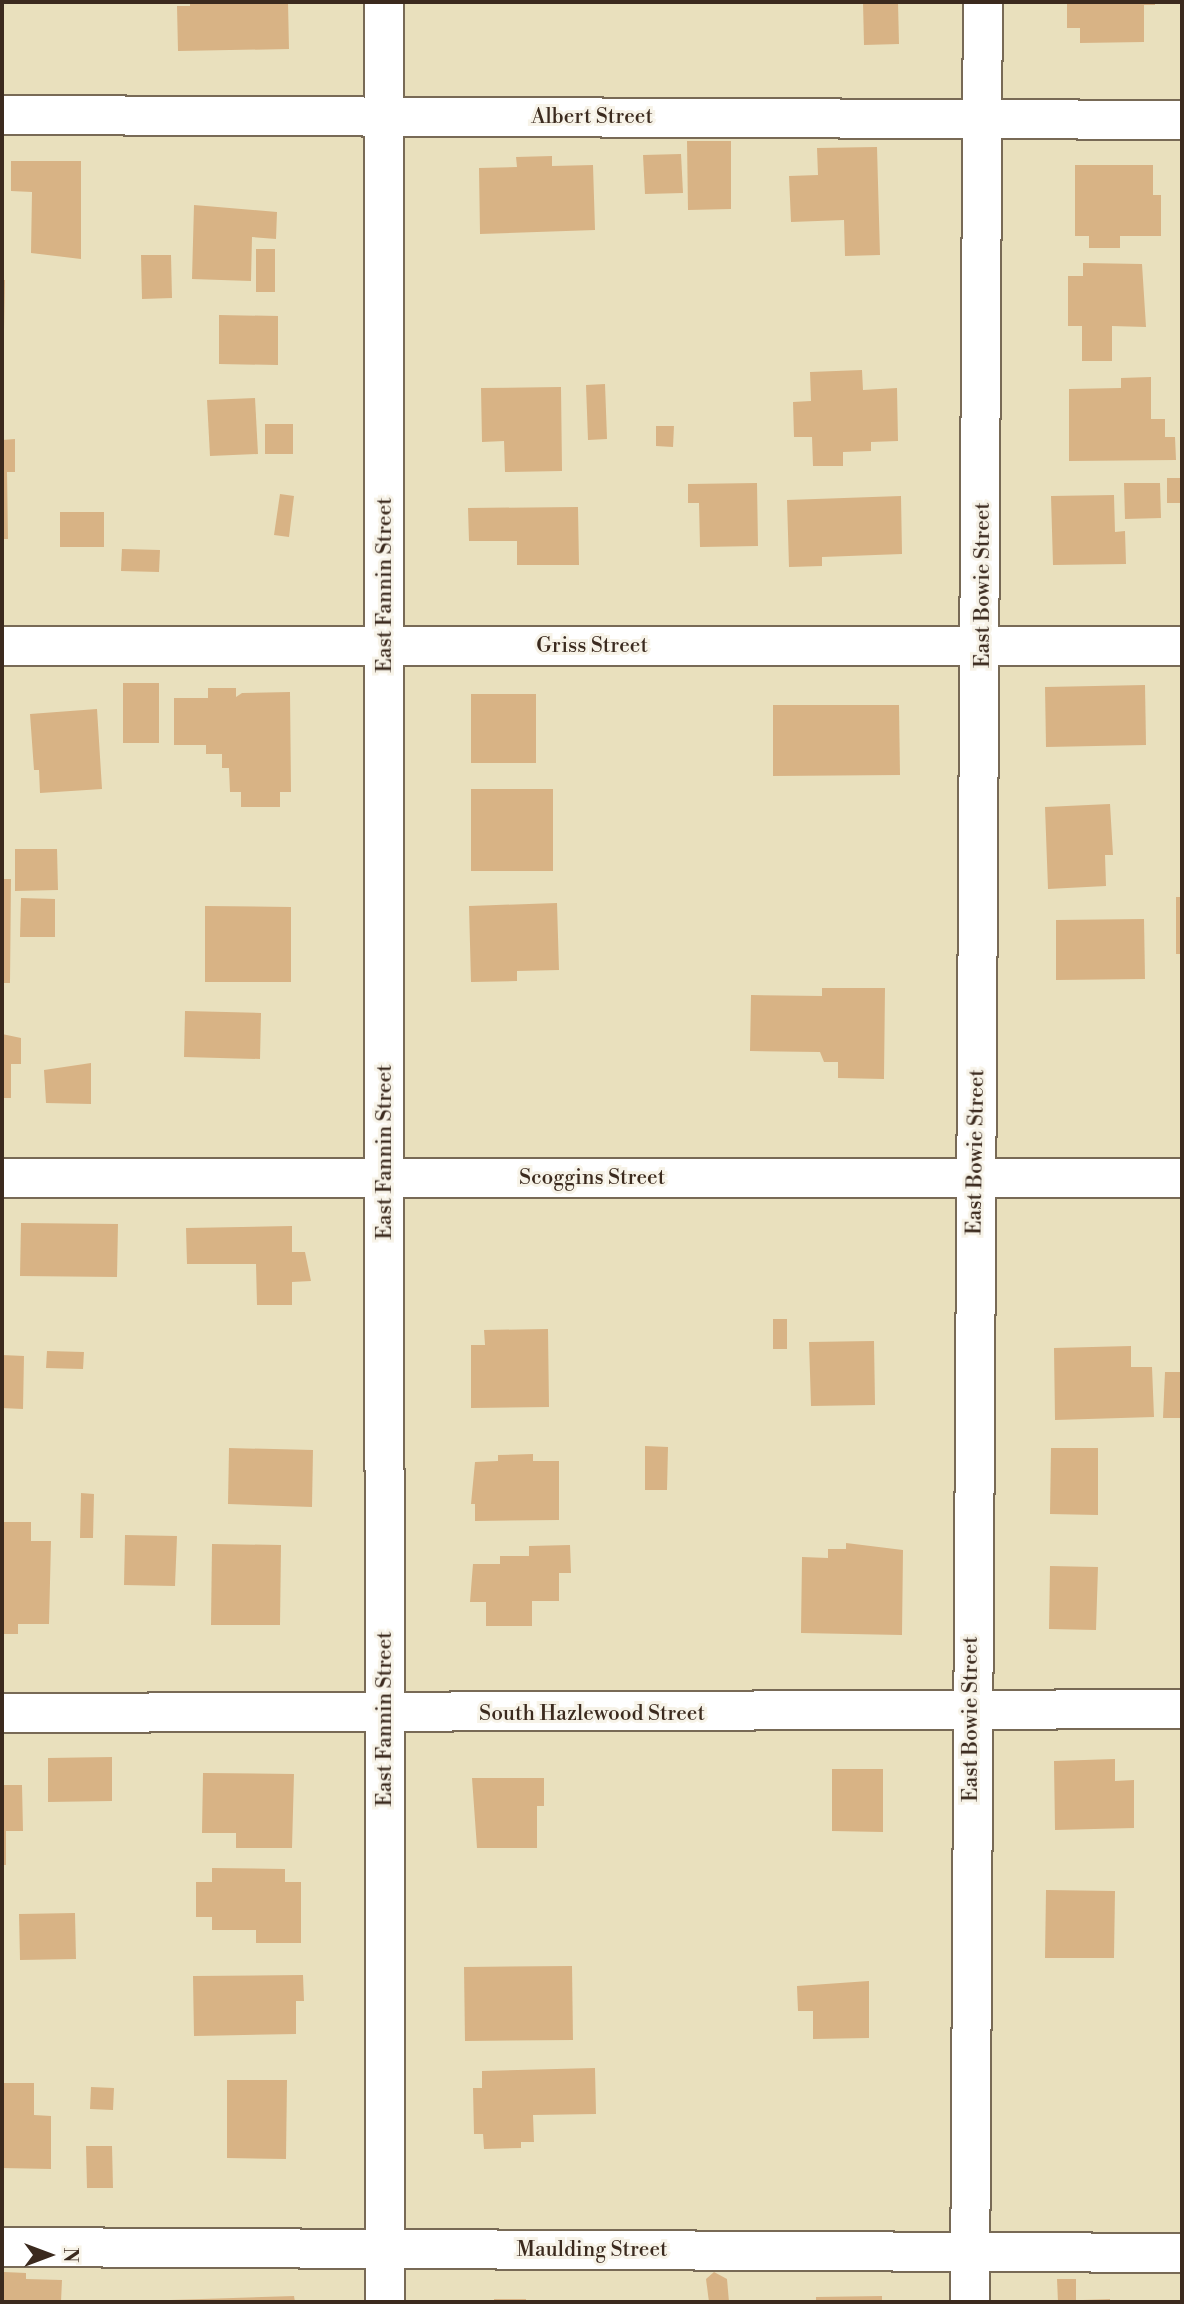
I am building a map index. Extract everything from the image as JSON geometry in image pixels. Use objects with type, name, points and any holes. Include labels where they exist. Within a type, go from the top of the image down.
[{"type":"street","name":"East Fannin Street","points":[[384,2],[385,2302]]},
{"type":"street","name":"East Bowie Street","points":[[970,2302],[970,1713],[983,646],[983,2]]},
{"type":"street","name":"Albert Street","points":[[2,115],[1182,120]]},
{"type":"street","name":"Griss Street","points":[[2,646],[1182,646]]},
{"type":"street","name":"Scoggins Street","points":[[2,1178],[1182,1178]]},
{"type":"street","name":"South Hazlewood Street","points":[[2,1713],[385,1715],[970,1713],[1182,1709]]},
{"type":"street","name":"Maulding Street","points":[[2,2247],[1182,2253]]},
{"type":"building","points":[[190,2],[288,2],[289,49],[178,51],[177,6],[190,6]]},
{"type":"building","points":[[863,2],[898,2],[899,44],[864,45]]},
{"type":"building","points":[[1067,2],[1155,2],[1155,5],[1144,5],[1144,42],[1080,43],[1080,28],[1067,28]]},
{"type":"building","points":[[687,141],[731,141],[731,209],[688,210]]},
{"type":"building","points":[[877,147],[880,255],[845,256],[844,220],[791,222],[789,176],[818,175],[817,148]]},
{"type":"building","points":[[681,154],[683,193],[645,194],[643,155]]},
{"type":"building","points":[[552,156],[552,166],[593,165],[595,230],[480,234],[479,168],[517,167],[516,157]]},
{"type":"building","points":[[11,161],[81,161],[81,259],[31,253],[32,192],[11,191]]},
{"type":"building","points":[[1075,165],[1153,165],[1153,195],[1161,195],[1161,236],[1120,236],[1120,248],[1089,248],[1089,236],[1075,236]]},
{"type":"building","points":[[194,205],[277,212],[276,239],[252,237],[251,281],[192,279]]},
{"type":"building","points":[[256,249],[275,249],[275,292],[256,292]]},
{"type":"building","points":[[141,255],[171,255],[172,298],[142,299]]},
{"type":"building","points":[[1083,263],[1142,264],[1146,327],[1112,326],[1112,361],[1082,361],[1082,326],[1068,326],[1068,276],[1083,276]]},
{"type":"building","points":[[2,280],[5,280],[4,330],[2,330]]},
{"type":"building","points":[[219,315],[278,316],[278,365],[219,364]]},
{"type":"building","points":[[862,370],[863,390],[897,388],[898,441],[871,442],[871,451],[843,452],[843,466],[813,466],[812,437],[794,437],[793,402],[811,401],[810,372]]},
{"type":"building","points":[[1151,377],[1151,419],[1165,419],[1165,437],[1175,437],[1176,460],[1069,461],[1069,389],[1121,388],[1121,378]]},
{"type":"building","points":[[605,384],[607,439],[588,440],[586,385]]},
{"type":"building","points":[[561,387],[562,471],[505,472],[504,441],[482,442],[481,388]]},
{"type":"building","points":[[255,398],[258,454],[210,456],[207,400]]},
{"type":"building","points":[[265,424],[293,424],[293,454],[265,454]]},
{"type":"building","points":[[656,426],[674,426],[673,447],[656,446]]},
{"type":"building","points":[[15,439],[15,472],[7,472],[8,539],[2,539],[2,440]]},
{"type":"building","points":[[1167,478],[1182,478],[1182,503],[1167,503]]},
{"type":"building","points":[[757,483],[758,546],[700,547],[699,503],[688,503],[688,484]]},
{"type":"building","points":[[1124,483],[1160,483],[1161,518],[1125,519]]},
{"type":"building","points":[[280,494],[294,496],[289,537],[274,535]]},
{"type":"building","points":[[1114,495],[1115,532],[1125,531],[1126,564],[1053,565],[1051,496]]},
{"type":"building","points":[[901,496],[902,554],[822,557],[822,566],[789,567],[787,500]]},
{"type":"building","points":[[578,507],[579,565],[517,565],[517,541],[469,541],[468,508]]},
{"type":"building","points":[[60,512],[104,512],[104,547],[60,547]]},
{"type":"building","points":[[122,549],[160,550],[159,572],[121,571]]},
{"type":"building","points":[[123,683],[159,683],[159,743],[123,743]]},
{"type":"building","points":[[1145,685],[1146,745],[1046,747],[1045,687]]},
{"type":"building","points":[[208,688],[236,688],[236,697],[242,693],[290,692],[291,792],[280,792],[280,807],[241,807],[241,792],[230,792],[229,768],[222,768],[222,754],[206,754],[206,745],[174,745],[174,698],[208,698]]},
{"type":"building","points":[[471,694],[536,694],[536,763],[471,763]]},
{"type":"building","points":[[773,705],[899,705],[900,775],[773,776]]},
{"type":"building","points":[[97,709],[102,789],[40,793],[39,770],[34,770],[30,714]]},
{"type":"building","points":[[471,789],[553,789],[553,871],[471,871]]},
{"type":"building","points":[[1110,804],[1113,855],[1105,855],[1106,886],[1048,889],[1045,807]]},
{"type":"building","points":[[15,849],[57,849],[58,890],[15,891]]},
{"type":"building","points":[[2,864],[4,879],[11,879],[10,983],[2,983]]},
{"type":"building","points":[[1176,897],[1182,897],[1182,954],[1176,954]]},
{"type":"building","points":[[21,898],[55,899],[55,937],[20,937]]},
{"type":"building","points":[[557,903],[559,970],[517,971],[517,981],[471,982],[469,906]]},
{"type":"building","points":[[205,906],[291,907],[291,982],[205,982]]},
{"type":"building","points":[[1144,919],[1145,979],[1056,980],[1056,920]]},
{"type":"building","points":[[822,988],[885,988],[884,1079],[838,1078],[838,1062],[824,1062],[820,1052],[750,1051],[751,995],[822,996]]},
{"type":"building","points":[[185,1011],[261,1013],[260,1059],[184,1057]]},
{"type":"building","points":[[2,1034],[21,1038],[21,1064],[11,1064],[11,1098],[2,1098]]},
{"type":"building","points":[[91,1063],[91,1104],[46,1103],[44,1070]]},
{"type":"building","points":[[21,1223],[118,1224],[117,1277],[20,1276]]},
{"type":"building","points":[[292,1226],[292,1252],[305,1252],[311,1281],[292,1282],[292,1305],[257,1305],[256,1264],[187,1264],[186,1228]]},
{"type":"building","points":[[773,1319],[787,1319],[787,1349],[773,1349]]},
{"type":"building","points":[[548,1329],[549,1407],[471,1408],[471,1345],[485,1345],[484,1330]]},
{"type":"building","points":[[874,1341],[875,1405],[811,1406],[809,1342]]},
{"type":"building","points":[[1131,1346],[1131,1367],[1152,1367],[1154,1417],[1055,1420],[1054,1348]]},
{"type":"building","points":[[47,1351],[84,1352],[83,1369],[46,1368]]},
{"type":"building","points":[[2,1355],[24,1356],[23,1409],[2,1408]]},
{"type":"building","points":[[1165,1372],[1182,1372],[1182,1418],[1163,1418]]},
{"type":"building","points":[[645,1446],[668,1447],[667,1490],[645,1490]]},
{"type":"building","points":[[229,1448],[313,1450],[312,1507],[228,1504]]},
{"type":"building","points":[[1051,1448],[1098,1448],[1098,1515],[1050,1514]]},
{"type":"building","points":[[533,1454],[533,1461],[559,1461],[559,1520],[475,1521],[475,1504],[471,1504],[475,1462],[498,1461],[498,1455]]},
{"type":"building","points":[[81,1493],[94,1494],[93,1538],[80,1538]]},
{"type":"building","points":[[2,1522],[31,1522],[31,1541],[51,1541],[49,1624],[18,1624],[18,1634],[2,1634]]},
{"type":"building","points":[[125,1535],[177,1536],[175,1586],[124,1585]]},
{"type":"building","points":[[846,1543],[903,1550],[902,1635],[801,1633],[802,1557],[828,1558],[828,1549],[846,1549]]},
{"type":"building","points":[[212,1544],[281,1545],[280,1625],[211,1625]]},
{"type":"building","points":[[570,1545],[571,1573],[559,1573],[559,1601],[532,1601],[532,1626],[486,1626],[486,1602],[470,1602],[473,1564],[500,1564],[500,1556],[529,1556],[529,1546]]},
{"type":"building","points":[[1050,1566],[1098,1567],[1096,1630],[1049,1629]]},
{"type":"building","points":[[112,1757],[112,1801],[48,1802],[48,1758]]},
{"type":"building","points":[[1115,1759],[1115,1781],[1134,1780],[1134,1828],[1055,1830],[1054,1761]]},
{"type":"building","points":[[832,1769],[883,1769],[883,1832],[832,1831]]},
{"type":"building","points":[[203,1773],[294,1774],[292,1848],[236,1848],[236,1833],[202,1833]]},
{"type":"building","points":[[472,1778],[544,1778],[544,1806],[537,1806],[537,1848],[477,1848]]},
{"type":"building","points":[[2,1785],[22,1785],[23,1831],[6,1831],[6,1865],[2,1865]]},
{"type":"building","points":[[212,1868],[285,1869],[285,1882],[301,1882],[301,1943],[256,1943],[256,1930],[212,1930],[212,1917],[196,1917],[196,1882],[212,1882]]},
{"type":"building","points":[[1046,1890],[1115,1891],[1114,1958],[1045,1958]]},
{"type":"building","points":[[75,1913],[76,1959],[20,1960],[19,1914]]},
{"type":"building","points":[[572,1966],[573,2040],[465,2041],[464,1967]]},
{"type":"building","points":[[303,1975],[304,2001],[296,2001],[296,2034],[194,2036],[193,1976]]},
{"type":"building","points":[[869,1981],[869,2038],[813,2039],[813,2011],[798,2011],[797,1986]]},
{"type":"building","points":[[595,2068],[596,2114],[533,2115],[534,2142],[521,2142],[521,2148],[484,2149],[483,2134],[474,2134],[473,2088],[482,2088],[482,2071]]},
{"type":"building","points":[[227,2080],[287,2080],[286,2159],[227,2158]]},
{"type":"building","points":[[2,2083],[34,2083],[34,2115],[51,2116],[51,2169],[2,2168]]},
{"type":"building","points":[[91,2087],[114,2088],[113,2110],[90,2109]]},
{"type":"building","points":[[86,2146],[112,2146],[113,2188],[87,2188]]},
{"type":"building","points":[[4,2272],[26,2273],[26,2279],[62,2280],[61,2302],[4,2302]]},
{"type":"building","points":[[714,2272],[727,2279],[729,2302],[709,2302],[706,2279]]},
{"type":"building","points":[[1057,2279],[1076,2279],[1076,2302],[1058,2302]]},
{"type":"building","points":[[294,2296],[295,2302],[171,2302],[171,2300]]},
{"type":"building","points":[[882,2296],[882,2302],[816,2302],[816,2297]]},
{"type":"building","points":[[494,2299],[526,2299],[526,2302],[494,2302]]},
{"type":"building","points":[[1110,2299],[1110,2302],[1083,2300]]}]
